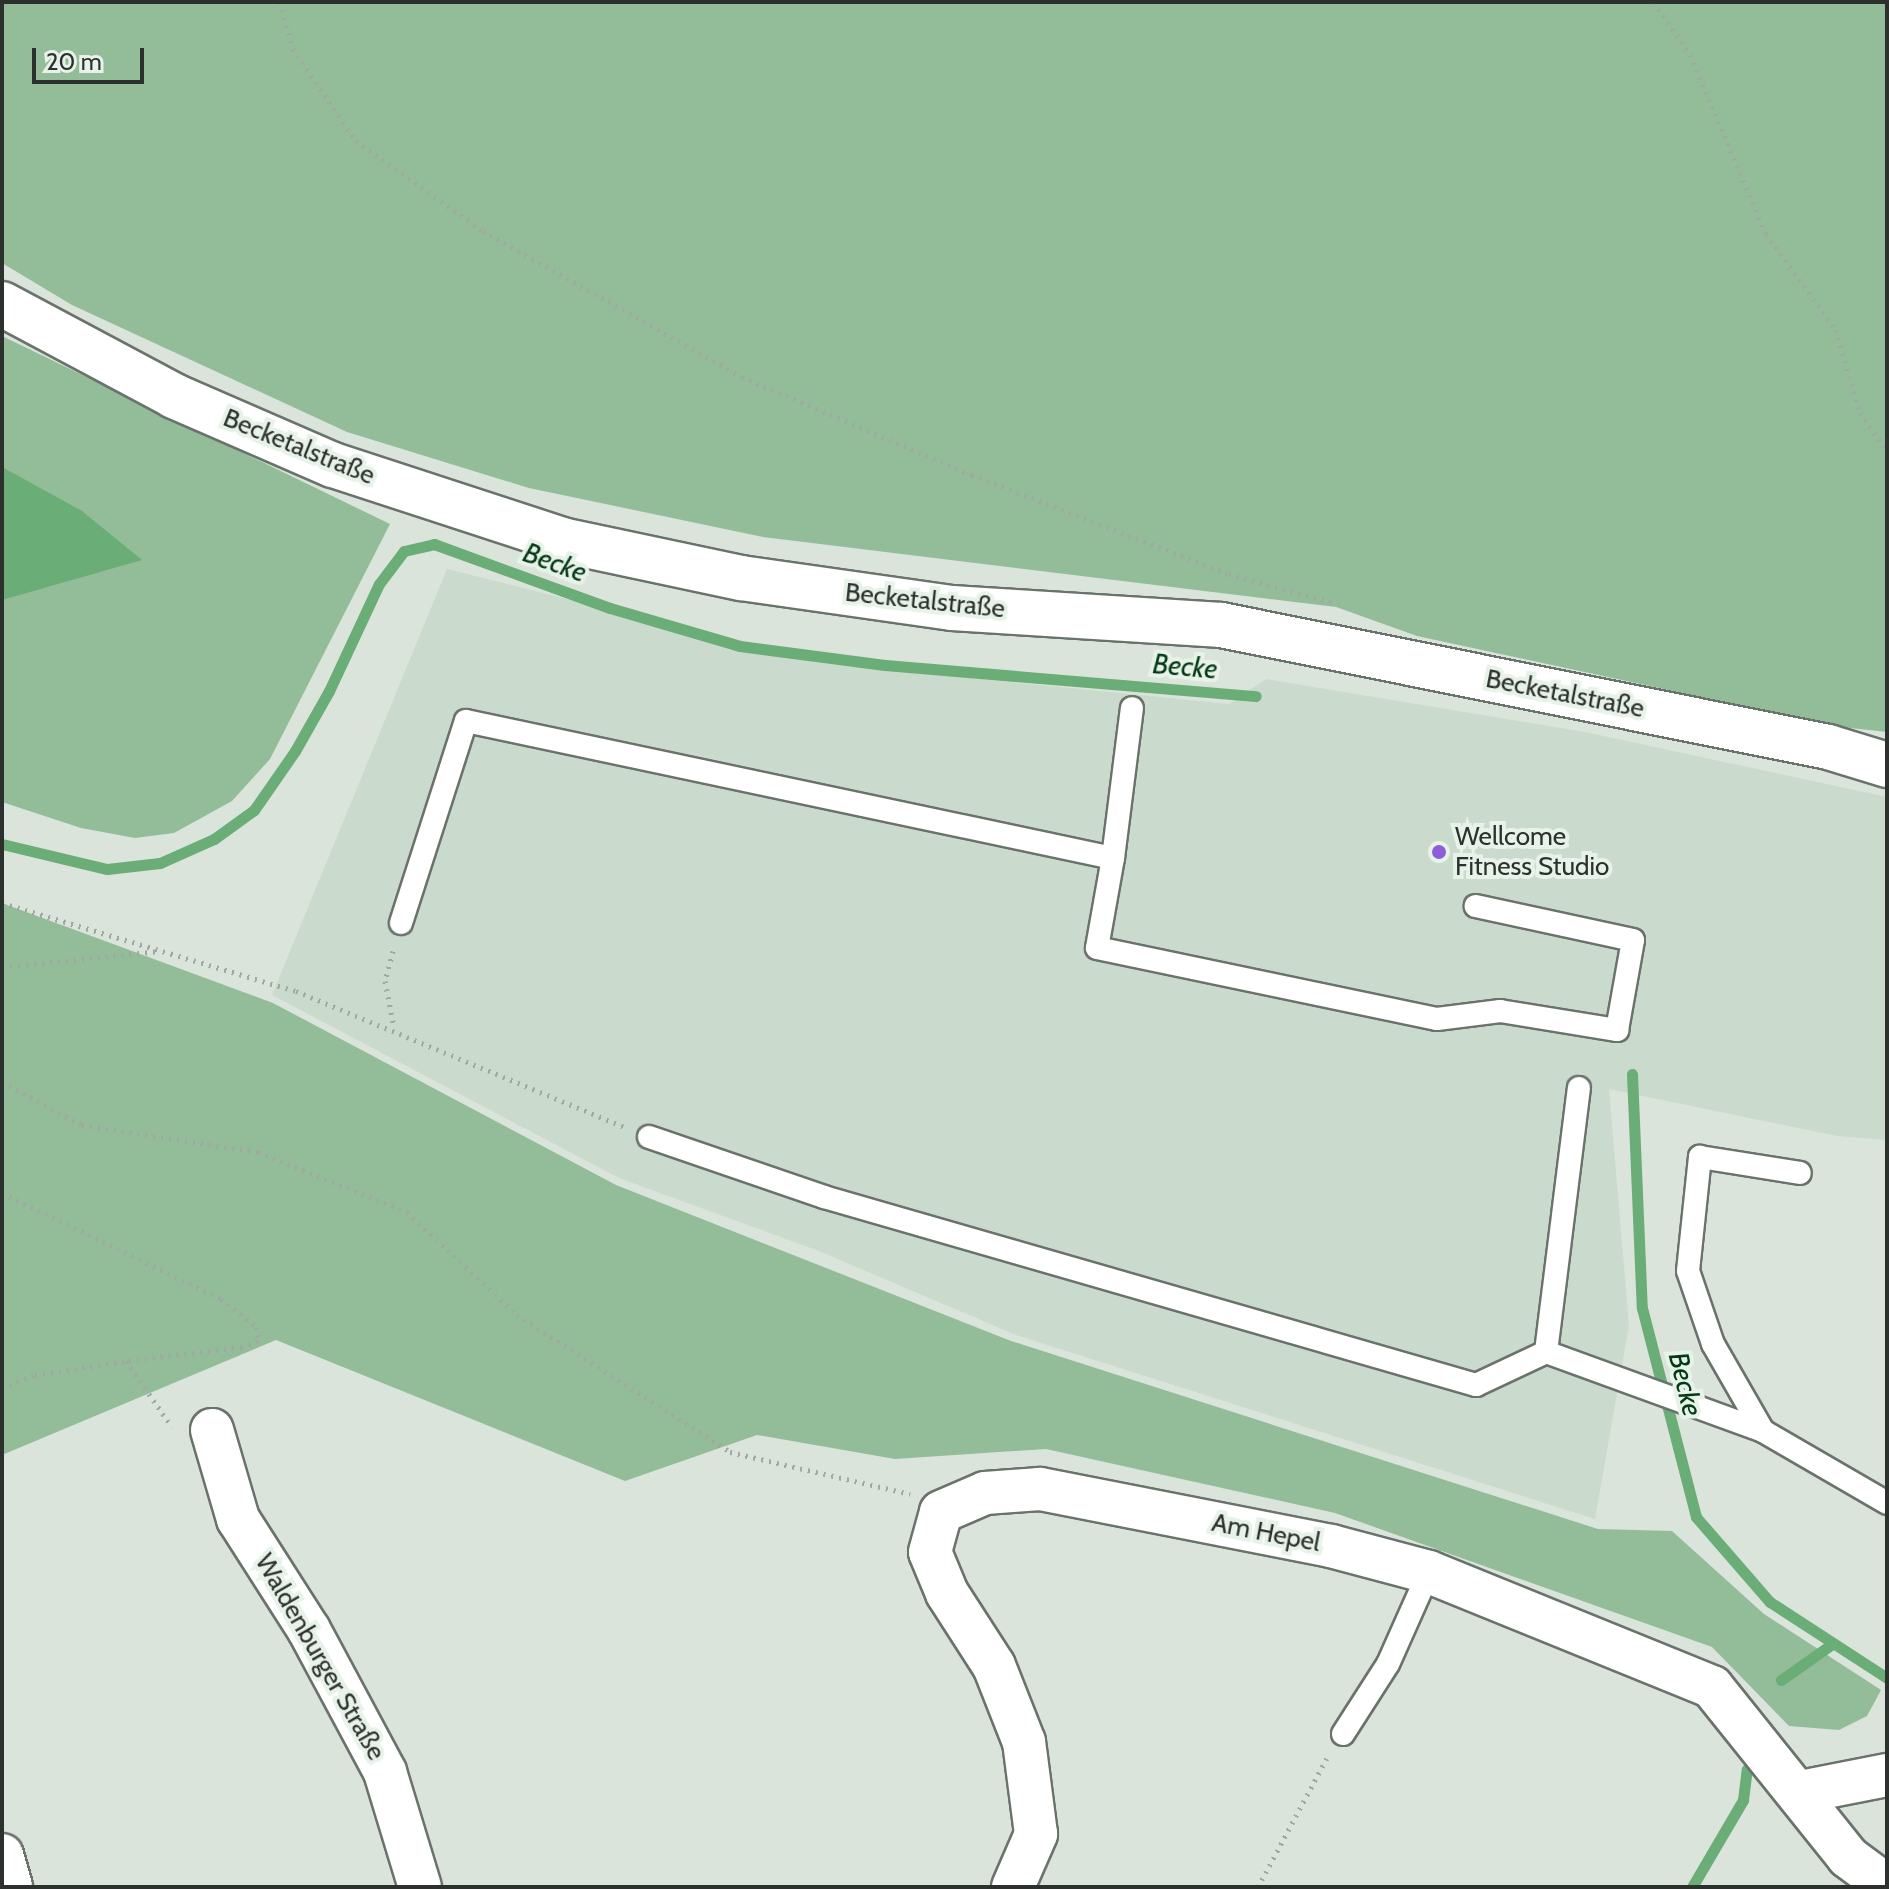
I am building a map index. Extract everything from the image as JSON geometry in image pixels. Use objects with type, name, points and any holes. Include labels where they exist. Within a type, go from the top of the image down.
[{"type":"main road","name":"Becketalstraße","points":[[2,304],[174,396],[333,465],[562,540],[741,578],[952,608],[1221,625],[1828,747],[1887,765]]},
{"type":"street","name":"Waldenburger Straße","points":[[212,1430],[238,1519],[309,1630],[385,1772],[420,1887]]},
{"type":"street","name":"Am Hepel","points":[[941,1512],[985,1493],[1040,1489],[1331,1546],[1429,1572],[1712,1687],[1800,1792],[1848,1857],[1887,1886]]},
{"type":"street","points":[[941,1512],[930,1552],[947,1593],[994,1666],[1024,1742],[1036,1834],[1013,1887]]},
{"type":"street","points":[[1800,1792],[1887,1775]]},
{"type":"street","points":[[2,1855],[11,1887]]},
{"type":"lane","points":[[1132,708],[1113,858],[1097,948],[1437,1019],[1500,1011],[1617,1030],[1633,940],[1476,906]]},
{"type":"lane","points":[[401,923],[466,721],[1113,858]]},
{"type":"lane","points":[[1546,1352],[1579,1088]]},
{"type":"lane","points":[[649,1137],[824,1197],[1476,1385],[1546,1352],[1711,1415],[1763,1431],[1887,1503]]},
{"type":"lane","points":[[1763,1431],[1713,1344],[1688,1271],[1700,1157],[1800,1173]]},
{"type":"lane","points":[[1343,1734],[1388,1664],[1429,1572]]},
{"type":"path","points":[[280,2],[293,49],[356,141],[483,231],[742,377],[972,475],[1229,574],[1344,607]]},
{"type":"path","points":[[1654,2],[1690,55],[1766,234],[1836,330],[1860,413],[1887,451]]},
{"type":"path","points":[[2,903],[296,991],[394,1028],[649,1137]]},
{"type":"path","points":[[394,1028],[385,978],[401,923]]},
{"type":"path","points":[[2,967],[165,951]]},
{"type":"path","points":[[2,1082],[82,1125],[258,1152],[407,1212],[517,1315],[730,1452],[899,1487],[941,1512]]},
{"type":"path","points":[[2,1193],[221,1299],[257,1327],[258,1341],[242,1347],[35,1375],[2,1388]]},
{"type":"path","points":[[126,1361],[174,1429],[212,1430]]},
{"type":"path","points":[[1258,1887],[1304,1793],[1343,1734]]},
{"type":"shaded area","points":[[2,2],[1887,2],[1887,732],[1841,727],[1417,636],[1336,607],[763,537],[529,488],[347,432],[72,305],[2,263]]},
{"type":"shaded area","points":[[2,336],[390,524],[270,759],[232,801],[174,833],[135,838],[81,828],[2,802]]},
{"type":"shaded area","points":[[2,467],[82,511],[142,560],[2,600]]},
{"type":"shaded area","points":[[447,569],[821,663],[1229,704],[1266,679],[1585,732],[1887,797],[1887,1140],[1837,1136],[1609,1089],[1629,1325],[1595,1519],[1016,1335],[819,1251],[619,1178],[272,995]]},
{"type":"shaded area","points":[[2,903],[273,1003],[616,1185],[1011,1341],[1598,1529],[1672,1531],[1764,1614],[1881,1690],[1867,1716],[1839,1730],[1789,1726],[1712,1647],[1335,1513],[1046,1449],[895,1459],[757,1435],[625,1481],[276,1340],[2,1455]]},
{"type":"waterway","name":"Becke","points":[[2,844],[107,869],[160,863],[214,839],[254,810],[295,751],[329,691],[379,584],[404,551],[434,544],[610,608],[740,646],[885,665],[1256,696]]},
{"type":"waterway","name":"Becke","points":[[1632,1074],[1642,1308],[1696,1517],[1770,1602],[1887,1678]]},
{"type":"waterway","points":[[1781,1680],[1832,1644]]},
{"type":"waterway","points":[[1692,1887],[1743,1800],[1747,1769]]},
{"type":"place","name":"Wellcome Fitness Studio","points":[[1439,852]]}]
